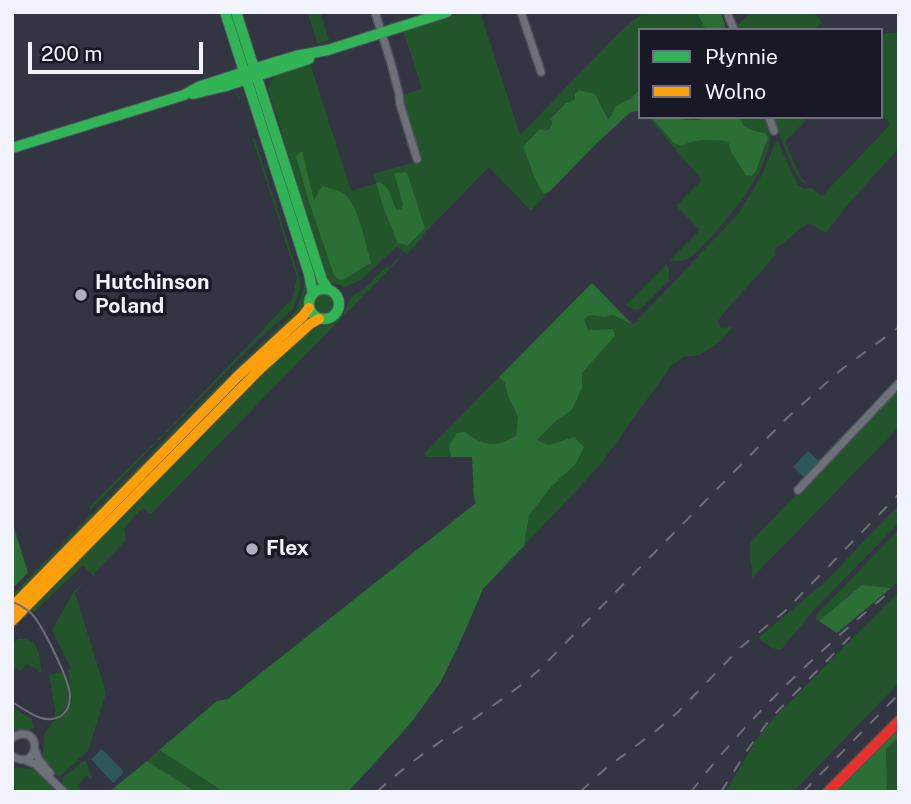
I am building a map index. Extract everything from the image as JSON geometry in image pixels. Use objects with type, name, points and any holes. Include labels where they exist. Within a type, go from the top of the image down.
[{"type":"street","points":[[12,621],[264,365],[310,324],[319,319],[333,317],[340,306],[337,295],[328,289],[322,280],[251,74],[225,12]]},
{"type":"street","points":[[236,12],[251,74],[313,285],[313,294]]},
{"type":"street","points":[[375,12],[417,159]]},
{"type":"street","points":[[12,148],[184,95],[203,93],[251,74],[306,60],[328,50],[447,12]]},
{"type":"street","points":[[521,12],[541,72]]},
{"type":"street","points":[[770,119],[774,131]]},
{"type":"street","points":[[319,319],[311,312],[309,301],[320,289],[328,289]]},
{"type":"street","points":[[12,607],[309,307]]},
{"type":"street","points":[[798,490],[899,383]]},
{"type":"street","points":[[828,792],[899,721]]},
{"type":"street","points":[[14,735],[28,735],[32,738],[38,760],[61,789]]},
{"type":"street","points":[[16,758],[29,758],[35,750]]},
{"type":"street","points":[[16,758],[33,762],[61,789]]},
{"type":"green space","points":[[307,12],[320,12],[329,40],[318,44]]},
{"type":"green space","points":[[461,12],[480,12],[520,135],[622,30],[643,12],[699,12],[705,28],[638,28],[638,91],[615,107],[608,119],[598,99],[572,101],[551,117],[550,129],[523,147],[540,189],[544,194],[550,191],[531,211],[489,167],[407,254],[397,246],[361,280],[345,287],[330,282],[323,270],[268,89],[274,75],[310,63],[351,191],[376,183],[373,174],[422,160],[402,98],[422,89],[403,30]],"holes":[[[407,172],[425,228],[398,244],[376,183],[380,182],[389,191],[397,210],[402,209],[394,173]]]},
{"type":"green space","points":[[699,12],[721,12],[725,28],[705,28]]},
{"type":"green space","points":[[751,12],[814,12],[822,23],[816,28],[736,26]]},
{"type":"green space","points":[[899,33],[899,148],[848,204],[826,233],[808,223],[774,250],[775,255],[718,321],[721,328],[733,327],[721,341],[700,355],[683,357],[671,366],[600,465],[524,546],[529,515],[552,486],[575,465],[573,437],[548,445],[537,440],[557,420],[572,410],[582,388],[582,373],[615,336],[613,329],[588,330],[584,319],[590,315],[613,315],[633,325],[739,213],[763,173],[776,141],[797,184],[805,189],[812,188],[822,196],[891,124],[883,117],[883,35]]},
{"type":"green space","points":[[232,88],[239,95],[255,139],[300,280],[293,309],[258,340],[91,509],[88,508],[292,299],[297,278],[240,99],[232,89],[222,93],[221,91]]},
{"type":"green space","points":[[579,90],[595,94],[608,119],[615,107],[638,91],[638,111],[631,112],[544,194],[534,177],[523,147],[540,129],[550,129],[551,118],[566,103],[575,99]]},
{"type":"green space","points":[[650,119],[680,146],[704,140],[728,142],[738,162],[761,158],[766,147],[765,133],[746,127],[740,119],[767,119],[770,133],[767,153],[746,194],[691,257],[670,260],[700,230],[676,206],[702,180]]},
{"type":"green space","points":[[653,119],[740,119],[746,127],[765,133],[768,138],[752,176],[746,175],[731,152],[728,142],[704,140],[681,146],[674,143]]},
{"type":"green space","points":[[773,119],[807,119],[785,142],[801,178],[808,184],[802,182],[793,168]]},
{"type":"green space","points":[[302,151],[314,201],[322,186],[342,193],[349,198],[361,226],[371,263],[342,280],[334,275],[309,202],[296,156]]},
{"type":"green space","points":[[407,172],[425,228],[407,246],[398,244],[376,183],[384,185],[397,210],[401,209],[403,205],[394,173]]},
{"type":"green space","points":[[398,258],[402,259],[399,259],[152,513],[143,508],[134,516],[124,528],[126,540],[94,573],[95,578],[83,565],[33,613],[29,610],[263,371],[313,326],[329,325],[337,321],[351,297]]},
{"type":"green space","points":[[666,265],[669,269],[669,280],[641,309],[634,310],[626,305]]},
{"type":"green space","points":[[304,279],[307,279],[309,288],[300,313],[236,373],[12,601],[12,595],[233,370],[296,311],[304,288]]},
{"type":"green space","points":[[592,283],[633,325],[613,315],[590,315],[584,319],[588,330],[613,329],[615,336],[582,373],[582,388],[572,410],[557,420],[537,440],[548,445],[574,437],[584,447],[575,465],[552,486],[529,515],[524,546],[483,589],[440,683],[410,724],[348,792],[224,792],[159,750],[217,701],[228,699],[476,503],[472,457],[451,457],[449,446],[457,433],[465,432],[490,444],[516,436],[518,417],[505,383],[499,377]]},
{"type":"green space","points":[[320,294],[328,294],[334,304],[328,314],[320,314],[314,308],[314,300]]},
{"type":"green space","points":[[499,377],[505,383],[518,417],[517,436],[490,444],[465,432],[449,446],[451,457],[426,457],[424,454]]},
{"type":"green space","points":[[899,385],[899,427],[752,578],[751,542]]},
{"type":"green space","points":[[899,505],[899,523],[813,611],[781,650],[772,648],[758,638],[824,583]]},
{"type":"green space","points":[[12,521],[28,573],[12,589]]},
{"type":"green space","points":[[899,530],[899,581],[891,588],[862,585],[819,621],[816,619],[817,614]]},
{"type":"green space","points":[[81,585],[75,593],[106,693],[88,751],[57,776],[43,762],[44,734],[54,721],[66,713],[72,701],[68,670],[71,668],[52,630],[74,591]]},
{"type":"green space","points":[[862,585],[891,588],[837,633],[819,621]]},
{"type":"green space","points":[[899,591],[899,683],[793,792],[725,792],[755,742],[775,717]]},
{"type":"green space","points":[[18,639],[34,644],[42,672],[39,673],[37,669],[26,664],[21,671],[12,666],[12,643]]},
{"type":"green space","points":[[62,672],[69,698],[66,708],[55,717],[49,675]]},
{"type":"green space","points":[[12,707],[31,718],[34,728],[25,731],[12,729]]},
{"type":"green space","points":[[899,725],[899,737],[886,750],[887,792],[832,792]]},
{"type":"green space","points":[[899,737],[899,792],[887,792],[886,750]]},
{"type":"green space","points":[[159,750],[224,792],[196,792],[147,761]]},
{"type":"green space","points":[[86,761],[92,779],[87,775],[79,784],[81,792],[69,792],[62,784],[63,778]]},
{"type":"green space","points":[[147,761],[196,792],[109,792]]},
{"type":"green space","points":[[12,767],[35,769],[58,792],[12,792]]},
{"type":"shaded area","points":[[808,451],[819,461],[804,477],[793,467]]},
{"type":"shaded area","points":[[102,749],[124,772],[113,783],[91,759]]},
{"type":"tram line","points":[[12,602],[31,613],[42,628],[61,666],[70,696],[66,711],[52,719],[37,717],[12,702]]},
{"type":"railway","points":[[377,792],[416,759],[538,671],[787,418],[842,369],[899,327]]},
{"type":"railway","points":[[580,792],[678,712],[741,647],[784,612],[899,494]]},
{"type":"railway","points":[[691,792],[761,710],[893,589]]},
{"type":"railway","points":[[721,792],[771,718],[850,637]]},
{"type":"railway","points":[[803,792],[899,694]]},
{"type":"traffic: fast","points":[[225,12],[309,274],[313,294]]},
{"type":"traffic: fast","points":[[236,12],[322,280],[328,289]]},
{"type":"traffic: fast","points":[[12,148],[184,95],[198,87],[269,64],[328,50],[447,12]]},
{"type":"traffic: fast","points":[[193,94],[309,59]]},
{"type":"traffic: fast","points":[[324,289],[335,293],[339,304],[335,315],[324,319],[313,315],[309,304],[313,293],[324,289]]},
{"type":"traffic: slow","points":[[12,607],[238,376],[309,308]]},
{"type":"traffic: slow","points":[[12,621],[261,368],[319,319]]},
{"type":"traffic: jam","points":[[828,792],[899,721]]},
{"type":"place","name":"Hutchinson Poland","points":[[81,295]]},
{"type":"place","name":"Flex","points":[[252,549]]}]
